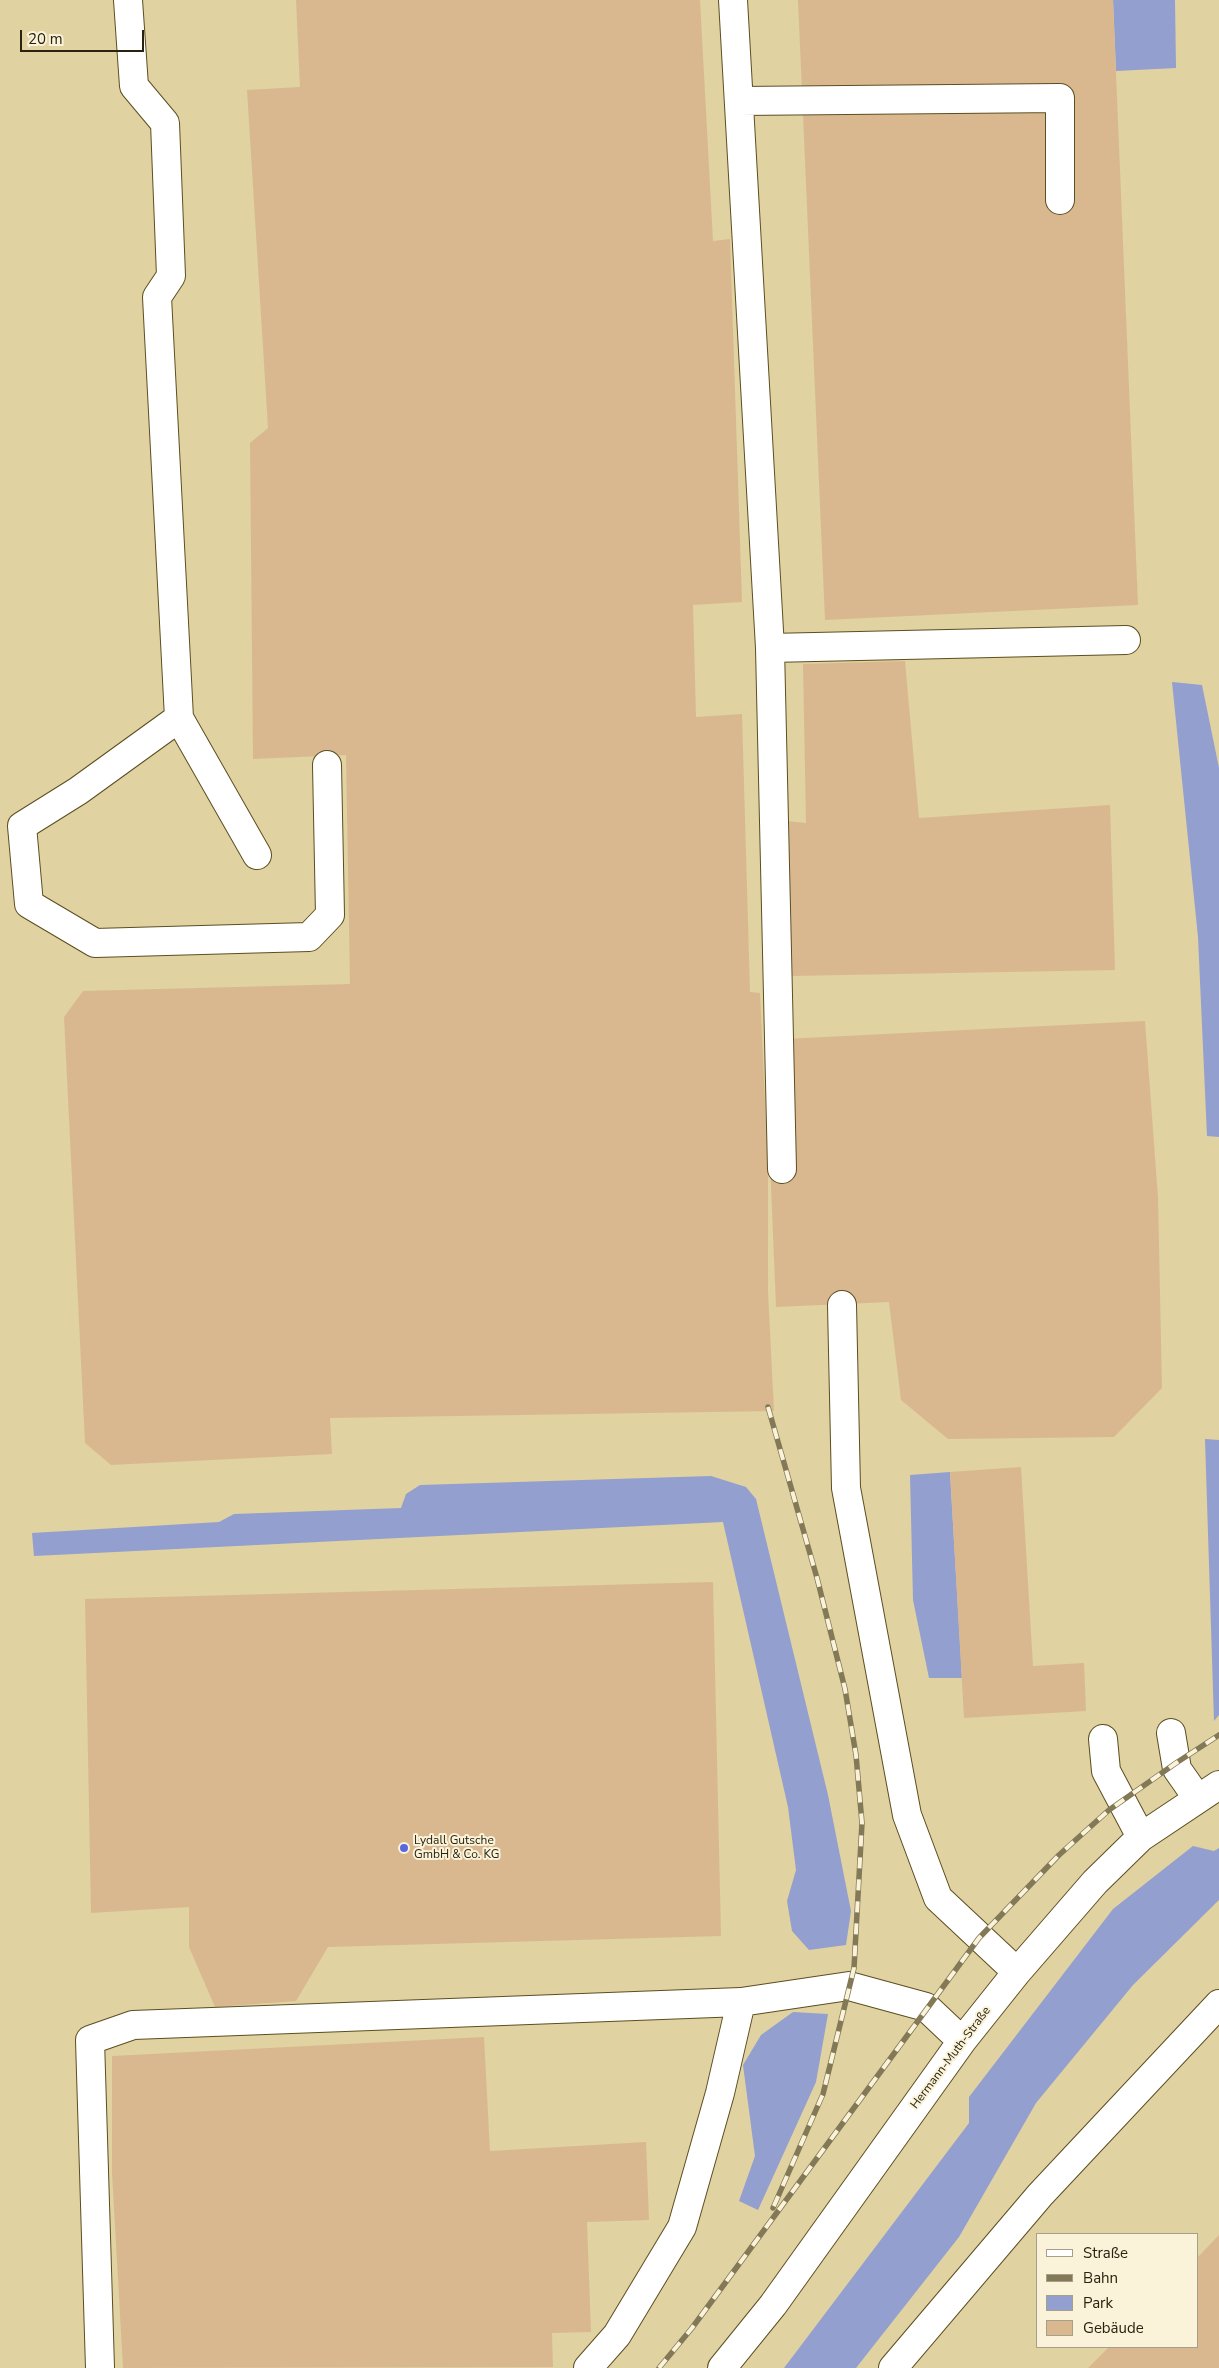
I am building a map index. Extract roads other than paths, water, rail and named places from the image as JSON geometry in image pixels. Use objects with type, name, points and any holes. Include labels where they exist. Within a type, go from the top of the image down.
[{"type":"street","points":[[128,0],[134,86],[164,122],[171,276],[157,297],[179,718],[257,855]]},
{"type":"street","points":[[733,0],[770,648],[782,1169]]},
{"type":"street","points":[[740,101],[1060,98],[1060,200]]},
{"type":"street","points":[[770,648],[1126,640]]},
{"type":"street","points":[[179,718],[78,791],[22,826],[29,904],[95,943],[309,937],[330,915],[327,765]]},
{"type":"street","points":[[842,1305],[846,1488],[908,1815],[938,1898],[1017,1972]]},
{"type":"street","points":[[1171,1733],[1177,1769],[1208,1792]]},
{"type":"street","points":[[1103,1739],[1106,1771],[1141,1837]]},
{"type":"street","name":"Hermann-Muth-Straße","points":[[722,2368],[773,2305],[962,2041],[1017,1972],[1095,1882],[1141,1837],[1208,1792]]},
{"type":"street","points":[[100,2368],[90,2040],[133,2024],[741,2002],[849,1986],[926,2007],[962,2041]]},
{"type":"street","points":[[588,2368],[616,2335],[682,2227],[720,2093],[741,2002]]},
{"type":"street","points":[[893,2368],[1040,2195],[1219,2004]]},
{"type":"railway","points":[[768,1407],[817,1578],[845,1689],[856,1755],[862,1823],[854,1968],[823,2094],[773,2208]]},
{"type":"railway","points":[[659,2368],[692,2328],[979,1938],[1059,1855],[1109,1810],[1219,1735]]},
{"type":"place","name":"Lydall Gutsche GmbH & Co. KG","points":[[404,1848]]}]
